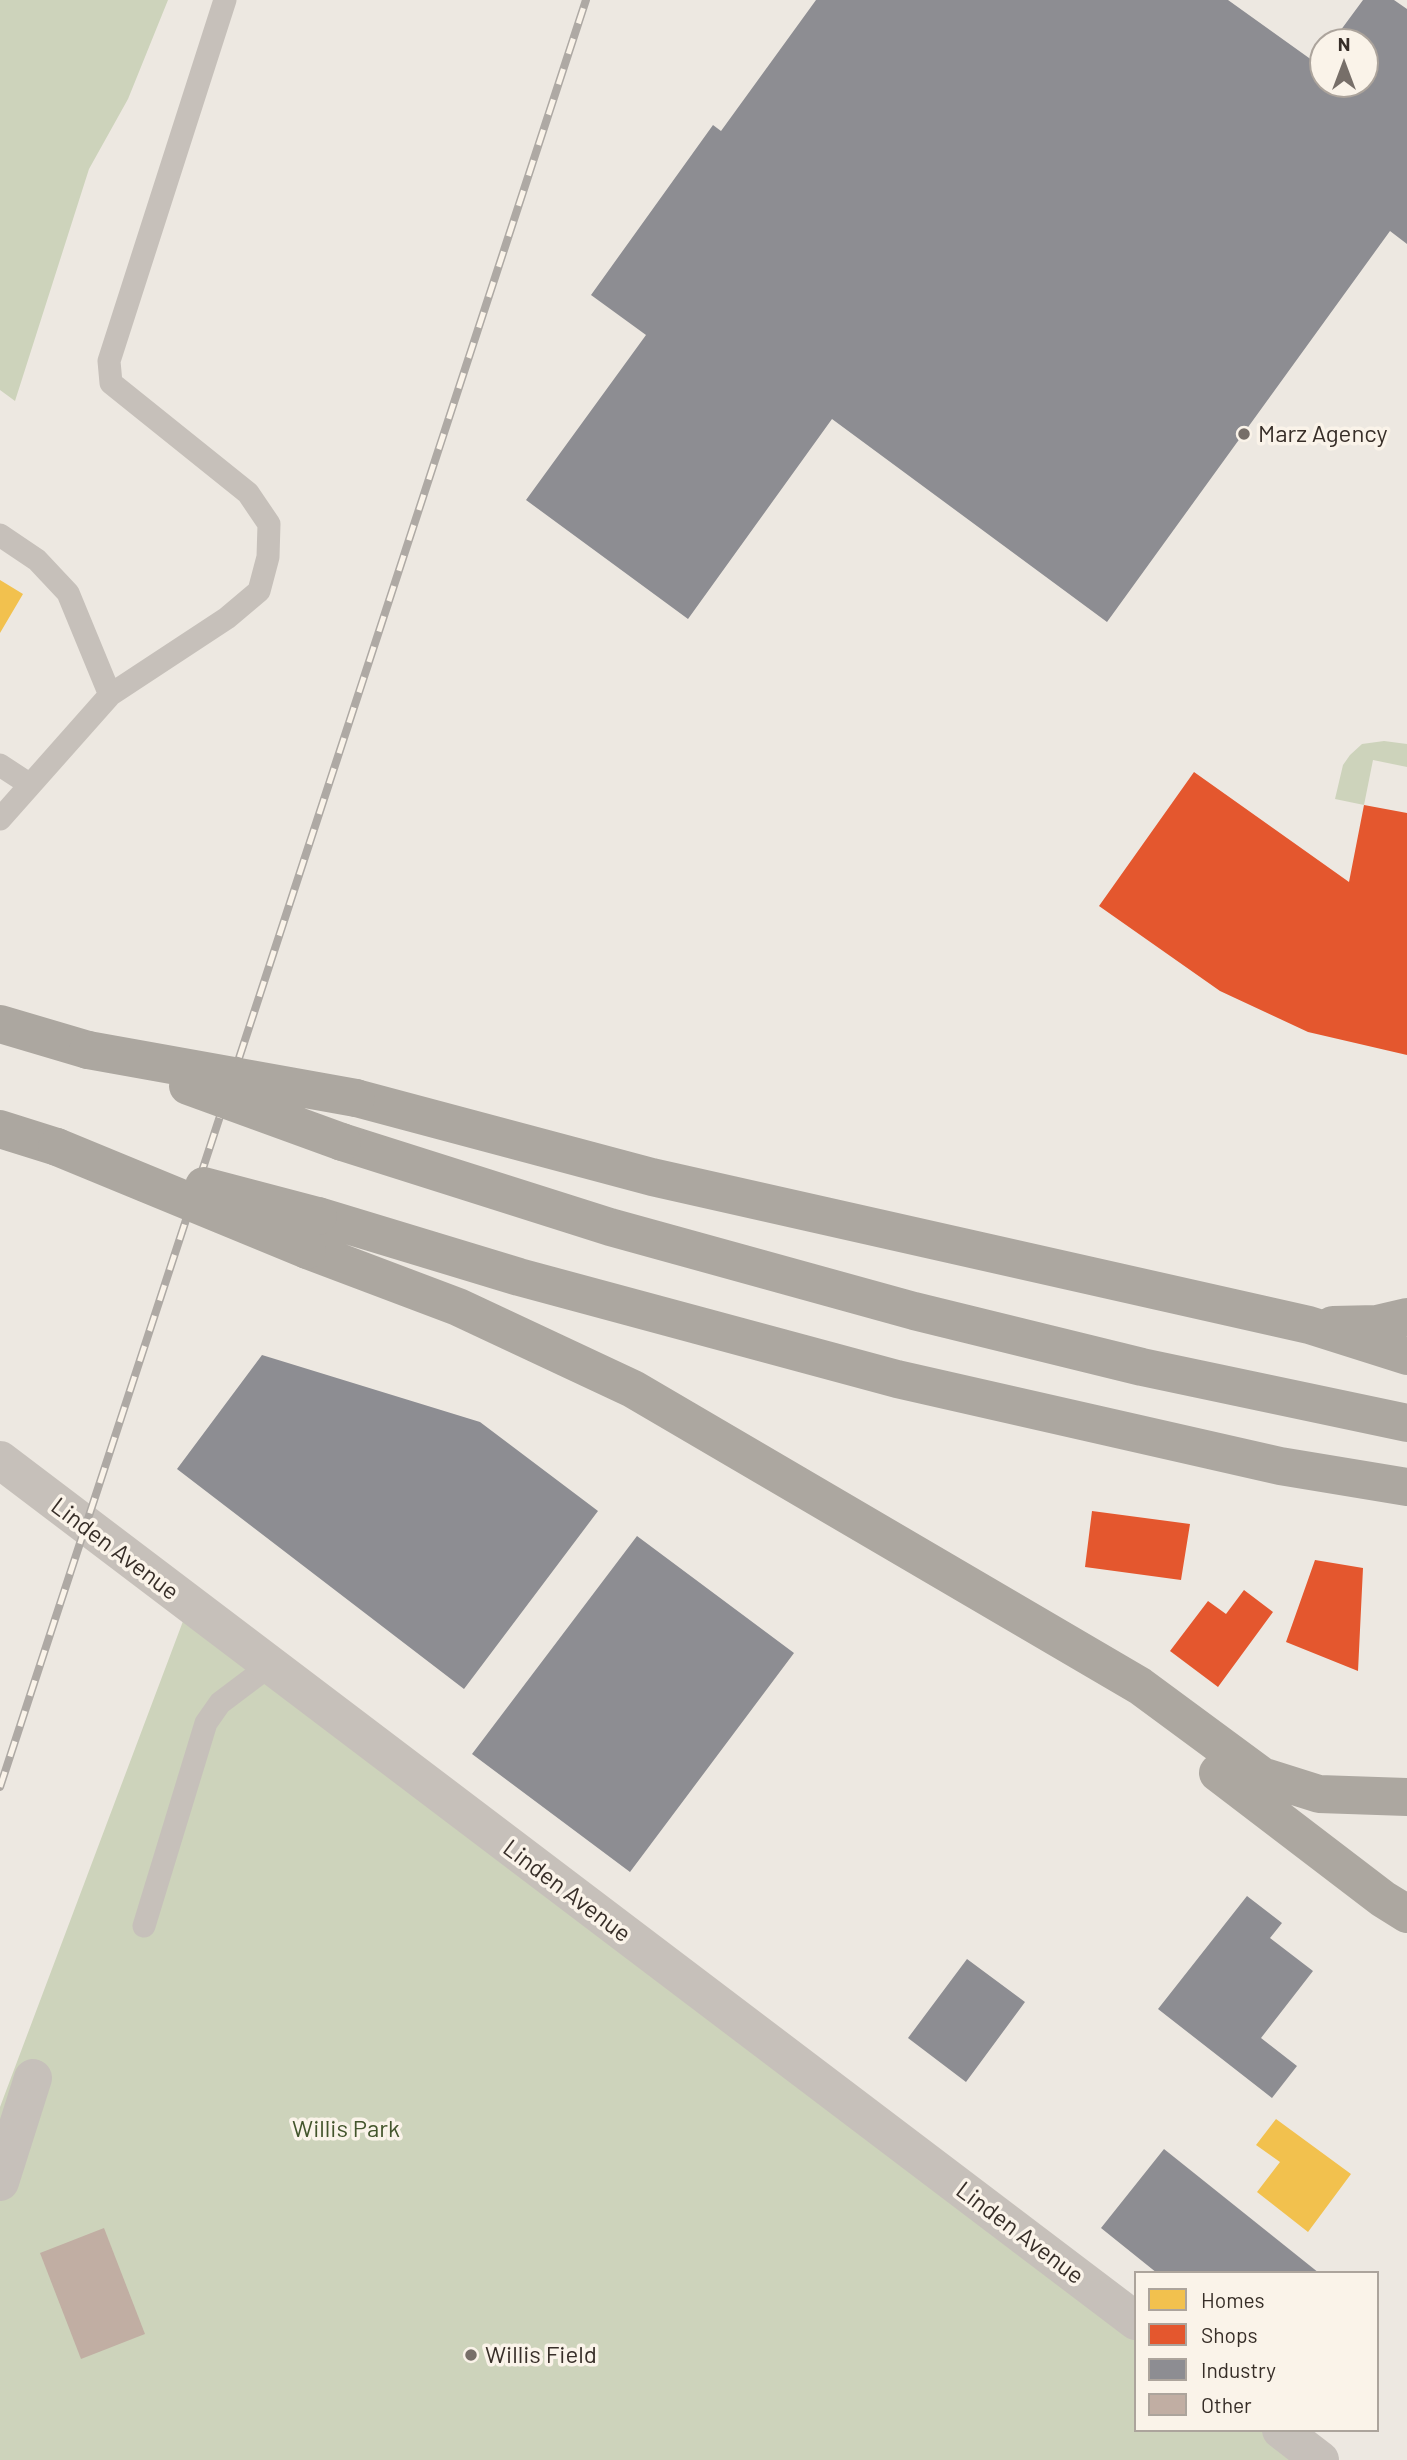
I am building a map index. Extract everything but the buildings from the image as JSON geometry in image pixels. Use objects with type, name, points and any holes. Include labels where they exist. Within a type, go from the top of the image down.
[{"type":"highway","points":[[0,1024],[88,1050],[342,1142],[597,1223],[789,1278],[1142,1367],[1390,1420]]},
{"type":"highway","points":[[88,1050],[356,1098],[652,1177],[1310,1325],[1407,1356]]},
{"type":"highway","points":[[0,1129],[312,1233],[531,1280],[897,1379],[1280,1466],[1407,1488]]},
{"type":"highway","points":[[312,1233],[458,1307],[597,1371],[729,1443],[1140,1686],[1262,1776],[1319,1794],[1407,1797]]},
{"type":"highway","points":[[1310,1325],[1377,1324],[1407,1317]]},
{"type":"highway","points":[[1023,1616],[1126,1702],[1383,1899],[1407,1914]]},
{"type":"street","name":"Linden Avenue","points":[[0,1460],[1134,2319]]},
{"type":"street","points":[[0,2182],[33,2078]]},
{"type":"street","points":[[1284,2432],[1320,2460]]},
{"type":"lane","points":[[0,819],[110,695],[227,618],[259,591],[268,557],[269,524],[248,493],[111,383],[108,361],[225,0]]},
{"type":"lane","points":[[0,535],[37,560],[68,593],[110,695]]},
{"type":"lane","points":[[0,765],[29,784]]},
{"type":"lane","points":[[144,1926],[206,1723],[220,1703],[269,1666]]},
{"type":"green space","points":[[0,0],[168,0],[128,99],[89,169],[15,401],[0,390]]},
{"type":"green space","points":[[1384,741],[1407,744],[1407,767],[1373,760],[1364,805],[1335,799],[1343,765],[1350,755],[1362,744]]},
{"type":"green space","name":"Willis Park","points":[[194,1592],[1134,2323],[1134,2432],[1275,2432],[1310,2460],[0,2460],[0,2107]]},
{"type":"railway","points":[[0,1787],[586,0]]},
{"type":"place","name":"Marz Agency","points":[[1244,434]]},
{"type":"place","name":"Willis Field","points":[[471,2355]]}]
